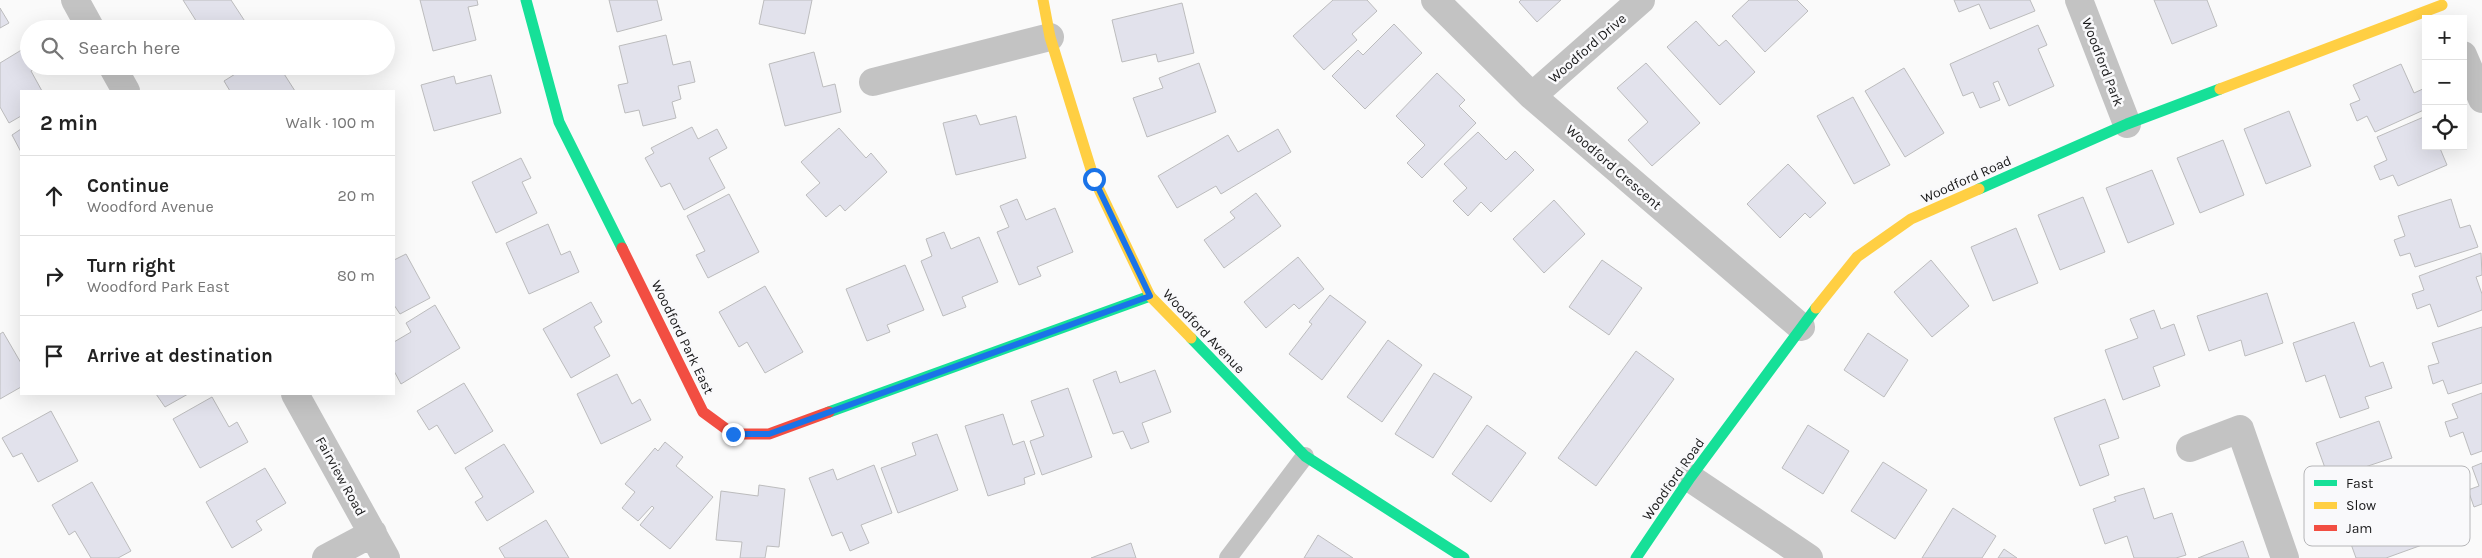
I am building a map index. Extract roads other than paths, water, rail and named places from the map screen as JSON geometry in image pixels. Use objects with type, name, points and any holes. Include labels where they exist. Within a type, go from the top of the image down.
[{"type":"street","name":"Woodford Park East","points":[[526,0],[559,122],[703,412],[733,434],[769,434],[1150,296]]},
{"type":"street","name":"Woodford Avenue","points":[[1043,0],[1050,37],[1094,179],[1150,296],[1305,456],[1464,558]]},
{"type":"street","name":"Woodford Crescent","points":[[1435,0],[1532,96],[1801,326]]},
{"type":"street","name":"Woodford Drive","points":[[1532,96],[1642,0]]},
{"type":"street","name":"Woodford Park","points":[[2079,0],[2127,124]]},
{"type":"street","points":[[77,1],[86,20]]},
{"type":"street","name":"Woodford Road","points":[[1636,558],[1690,478],[1801,326],[1857,257],[1911,219],[2127,124],[2443,8]]},
{"type":"street","points":[[873,82],[1050,37]]},
{"type":"street","points":[[2465,60],[2482,99]]},
{"type":"street","points":[[117,75],[125,90]]},
{"type":"street","name":"Fairview Road","points":[[296,395],[386,558]]},
{"type":"street","points":[[2190,448],[2240,429],[2285,558]]},
{"type":"street","points":[[1690,478],[1809,558]]},
{"type":"street","points":[[326,558],[373,533]]},
{"type":"lane","points":[[1228,558],[1305,456]]}]
